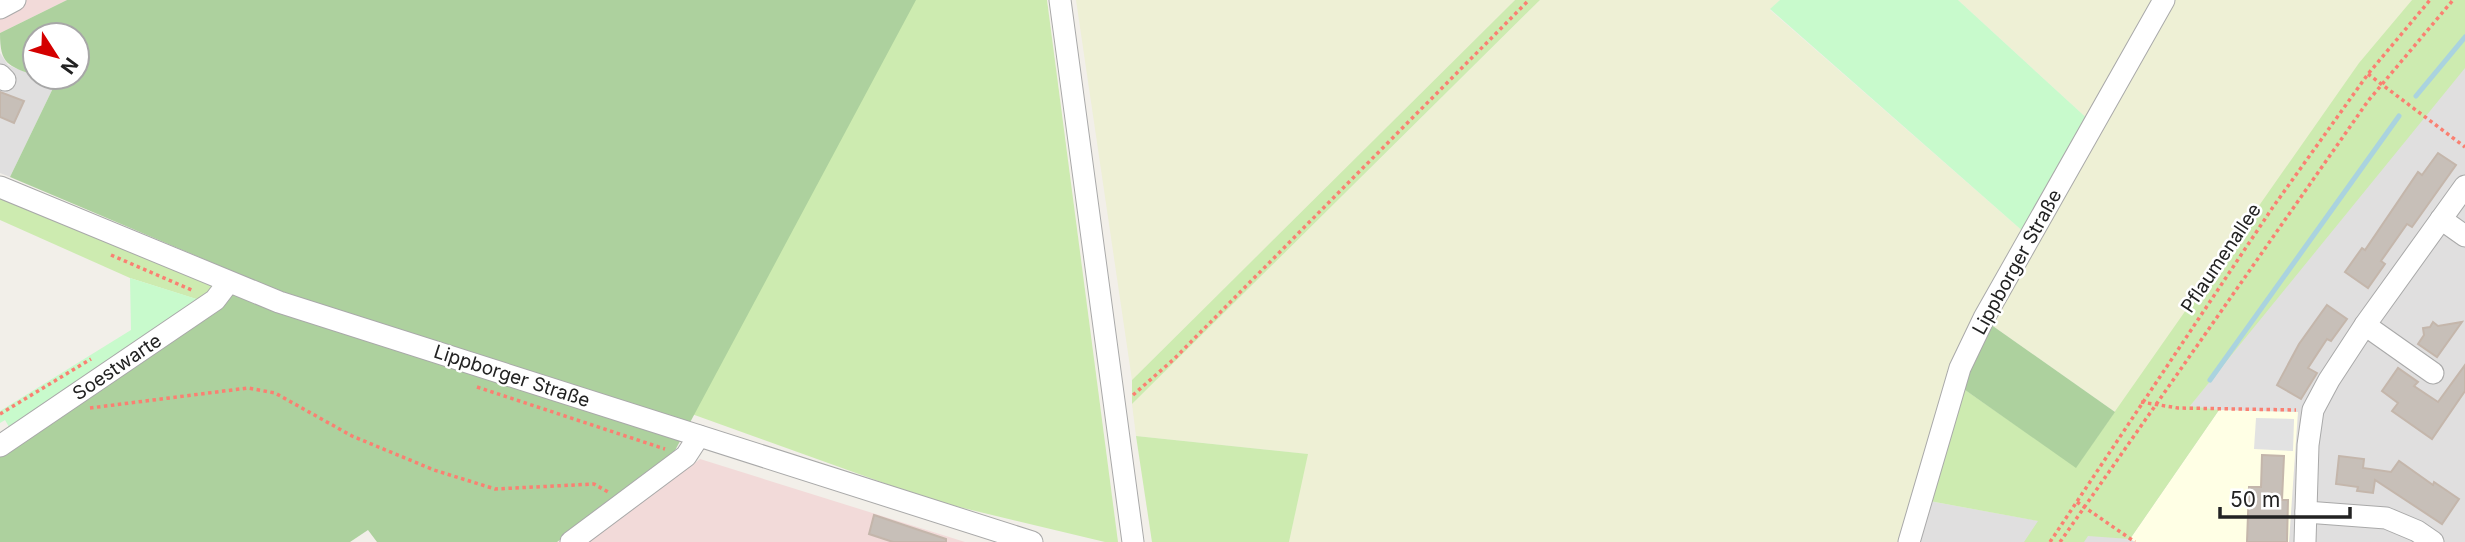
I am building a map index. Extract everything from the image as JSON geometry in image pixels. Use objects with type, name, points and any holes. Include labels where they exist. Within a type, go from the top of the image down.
[{"type":"street","points":[[0,8],[15,0]]},
{"type":"street","points":[[1060,0],[1133,542]]},
{"type":"street","name":"Lippborger Straße","points":[[1909,542],[1960,368],[1984,318],[2164,0]]},
{"type":"street","points":[[2305,542],[2308,445],[2313,410],[2365,325],[2465,186]]},
{"type":"street","name":"Lippborger Straße","points":[[0,187],[279,302],[1032,542]]},
{"type":"street","points":[[2441,219],[2465,236]]},
{"type":"street","name":"Soestwarte","points":[[0,446],[215,300],[228,283]]},
{"type":"street","points":[[2365,325],[2433,373]]},
{"type":"street","points":[[571,542],[686,456],[699,436]]},
{"type":"street","points":[[2306,512],[2386,518],[2417,531],[2433,542]]},
{"type":"path","points":[[1115,401],[1128,398],[1141,390],[1174,359],[1529,0]]},
{"type":"path","name":"Pflaumenallee","points":[[2050,542],[2265,218],[2368,74],[2430,0]]},
{"type":"path","points":[[2060,542],[2272,235],[2382,85],[2453,0]]},
{"type":"path","points":[[2368,74],[2465,147]]},
{"type":"path","points":[[89,408],[248,388],[275,393],[352,436],[434,470],[495,489],[594,484],[625,502]]},
{"type":"path","points":[[2141,402],[2178,408],[2313,410]]},
{"type":"path","points":[[2077,502],[2135,542]]},
{"type":"shaded area","points":[[0,0],[67,0],[21,21],[0,33]]},
{"type":"shaded area","points":[[1076,0],[1515,0],[1132,380]]},
{"type":"shaded area","points":[[1540,0],[1780,0],[1770,10],[2026,234],[1958,366],[1906,542],[1289,542],[1307,454],[1136,436],[1132,404]]},
{"type":"shaded area","points":[[1958,0],[2161,0],[2091,122]]},
{"type":"shaded area","points":[[2170,0],[2412,0],[2254,215],[2115,412],[1990,324]]},
{"type":"shaded area","points":[[0,53],[8,65],[21,70],[21,91],[52,91],[10,177],[0,173]]},
{"type":"shaded area","points":[[2465,64],[2465,542],[1913,542],[1924,500],[2039,521],[2218,410],[2189,407]]},
{"type":"shaded area","points":[[2219,410],[2298,412],[2289,542],[2135,542],[2130,539]]},
{"type":"shaded area","points":[[2256,418],[2294,419],[2293,451],[2254,449]]},
{"type":"shaded area","points":[[700,459],[965,542],[589,542]]},
{"type":"green space","points":[[67,0],[916,0],[671,458],[557,542],[377,542],[368,530],[350,542],[0,542],[0,439],[213,314],[239,274],[10,177],[52,91],[91,91],[91,21],[24,21]]},
{"type":"green space","points":[[914,0],[1047,0],[1118,542],[1105,542],[934,501],[689,413]]},
{"type":"green space","points":[[1515,0],[1540,0],[1132,404],[1132,380]]},
{"type":"green space","points":[[1780,0],[1958,0],[2091,122],[2026,234],[1770,9]]},
{"type":"green space","points":[[2412,0],[2465,0],[2465,68],[2190,406],[2219,410],[2130,539],[2088,536],[2084,542],[2024,542],[2038,521],[1924,500],[1958,385],[2076,467],[2359,63]]},
{"type":"green space","points":[[21,23],[21,70],[4,58],[0,33]]},
{"type":"green space","points":[[0,195],[228,291],[218,306],[130,278],[0,220]]},
{"type":"green space","points":[[130,278],[219,306],[214,314],[12,432],[5,420],[0,423],[0,411],[131,330]]},
{"type":"green space","points":[[1990,324],[2115,412],[2076,468],[1958,385]]},
{"type":"green space","points":[[1136,436],[1308,454],[1289,542],[1152,542]]},
{"type":"building","points":[[0,92],[24,101],[14,123],[0,117]]},
{"type":"building","points":[[2438,153],[2456,165],[2412,227],[2407,224],[2381,261],[2385,264],[2368,288],[2345,272],[2362,248],[2365,250],[2418,172],[2422,175]]},
{"type":"building","points":[[2327,305],[2347,319],[2331,341],[2327,339],[2308,368],[2317,373],[2301,399],[2277,385],[2299,344]]},
{"type":"building","points":[[2433,322],[2438,326],[2462,322],[2437,357],[2418,344],[2424,335],[2423,328],[2430,327]]},
{"type":"building","points":[[2465,365],[2465,391],[2432,439],[2392,411],[2398,403],[2382,391],[2398,368],[2418,382],[2414,386],[2438,402]]},
{"type":"building","points":[[2262,455],[2284,456],[2282,500],[2288,500],[2287,542],[2247,542],[2249,487],[2261,487]]},
{"type":"building","points":[[2339,456],[2364,459],[2363,468],[2391,472],[2399,461],[2459,499],[2442,524],[2375,480],[2373,493],[2357,491],[2358,487],[2336,484]]},
{"type":"building","points":[[874,515],[946,539],[946,542],[893,542],[869,534]]},
{"type":"waterway","points":[[2416,96],[2465,37]]},
{"type":"waterway","points":[[2210,380],[2399,116]]}]
